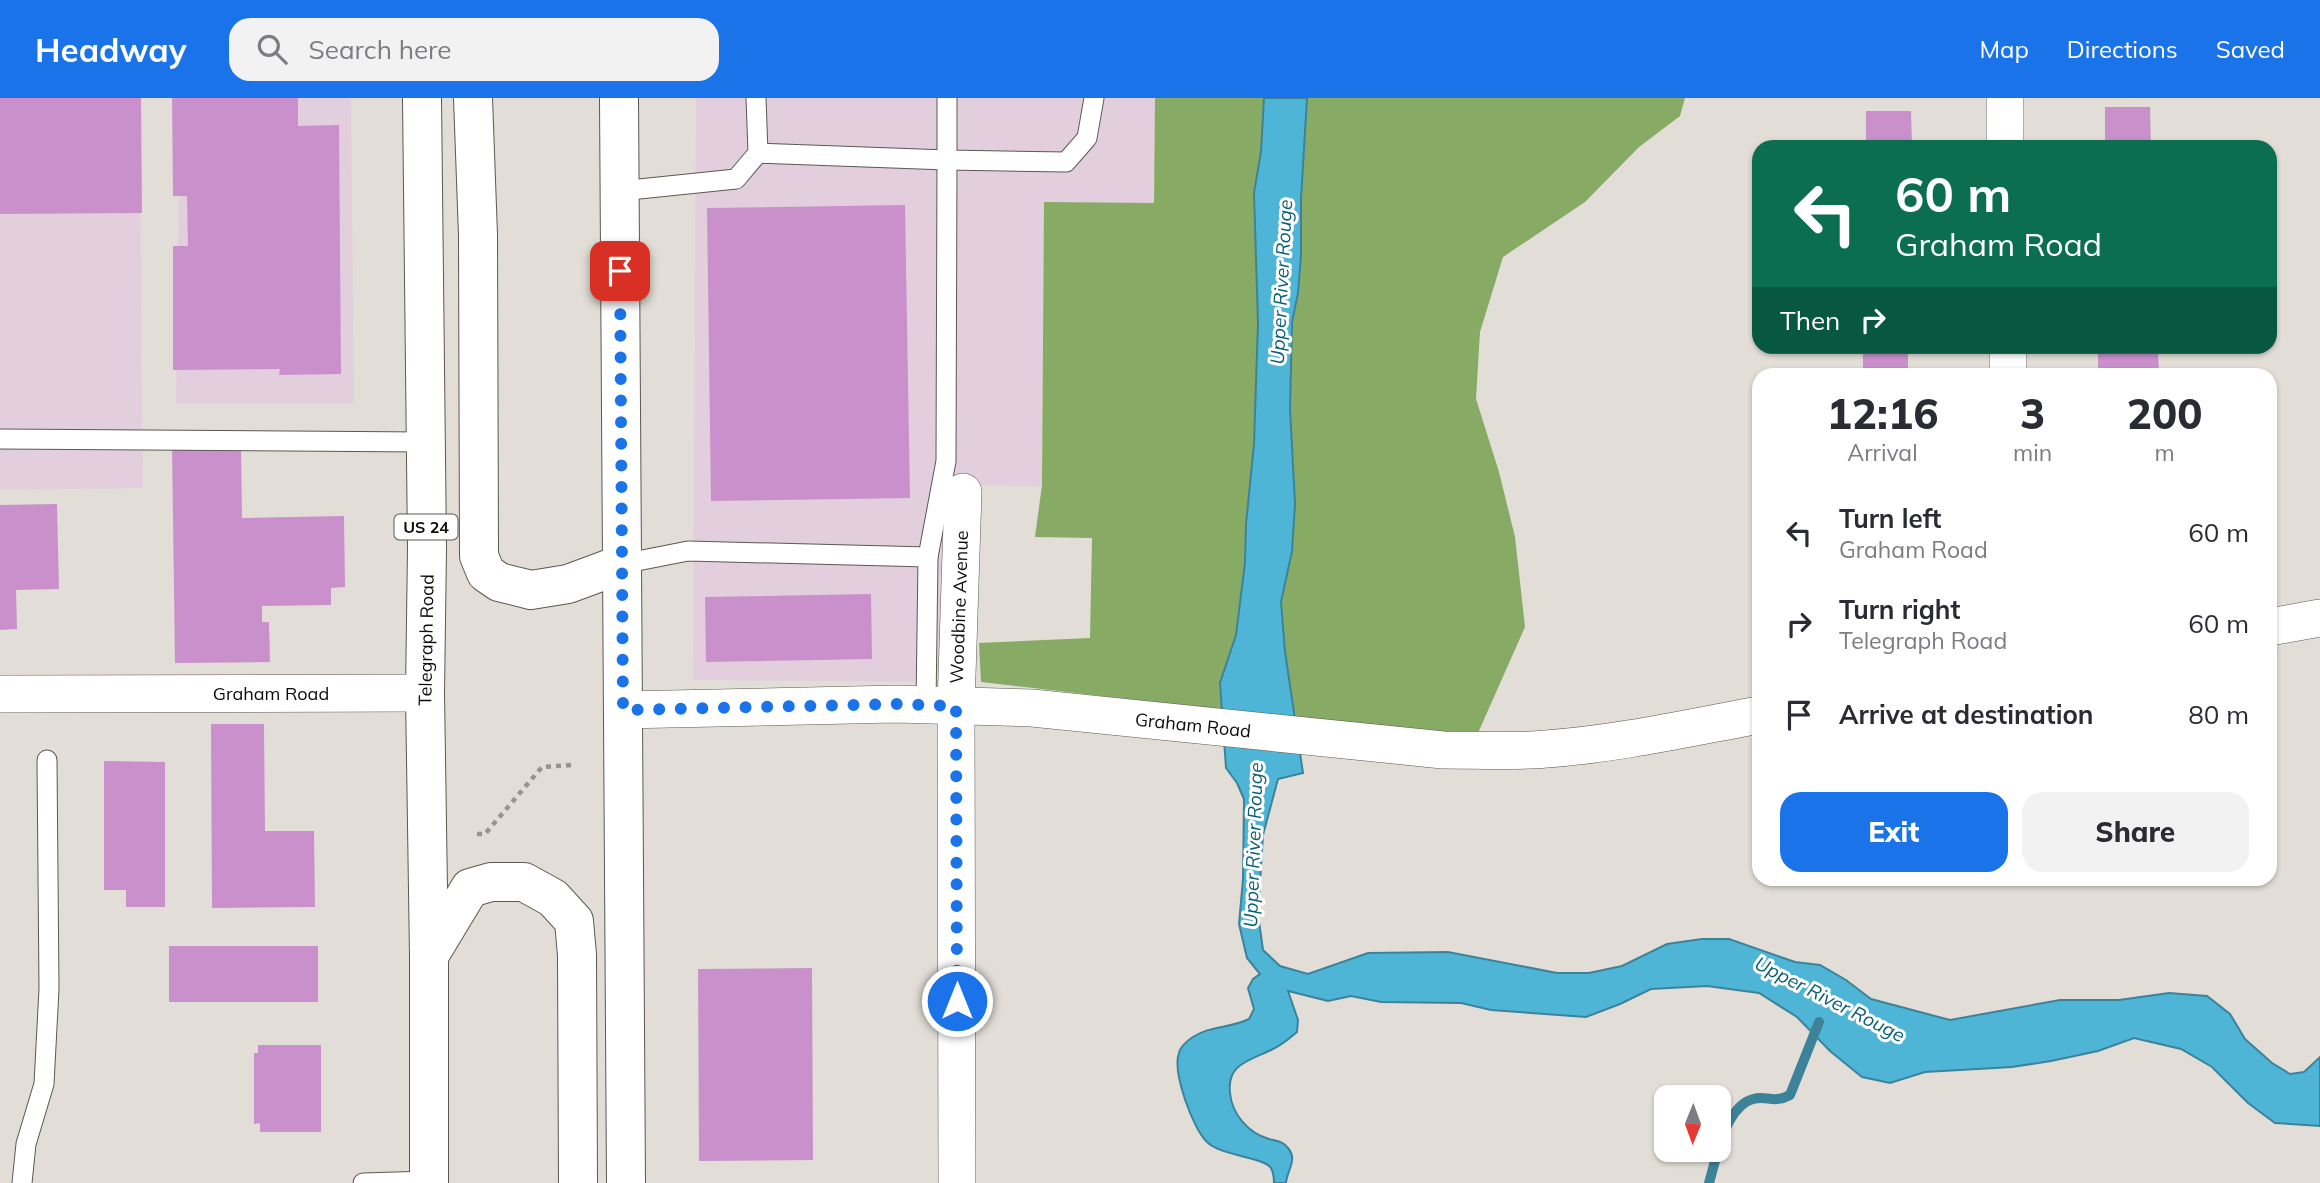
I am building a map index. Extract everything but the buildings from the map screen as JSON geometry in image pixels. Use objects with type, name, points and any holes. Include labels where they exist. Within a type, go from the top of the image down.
[{"type":"main road","name":"Telegraph Road","points":[[422,98],[429,1182]]},
{"type":"main road","points":[[473,98],[478,235],[479,556],[486,573],[499,582],[531,590],[568,584],[622,564]]},
{"type":"main road","points":[[619,98],[626,1183]]},
{"type":"main road","points":[[429,956],[470,888],[491,882],[524,882],[553,898],[574,921],[577,955],[578,1183]]},
{"type":"street","points":[[2005,98],[2006,140]]},
{"type":"street","name":"Woodbine Avenue","points":[[957,1183],[941,705],[963,492]]},
{"type":"street","points":[[2277,626],[2320,618]]},
{"type":"street","name":"Graham Road","points":[[0,694],[425,693]]},
{"type":"street","name":"Graham Road","points":[[623,710],[941,705],[1032,708],[1443,750],[1547,749],[1752,716]]},
{"type":"lane","points":[[620,191],[736,179],[758,153],[756,98]]},
{"type":"lane","points":[[941,705],[928,556],[946,461],[947,98]]},
{"type":"lane","points":[[758,153],[1066,162],[1087,138],[1094,98]]},
{"type":"lane","points":[[0,439],[424,442]]},
{"type":"lane","points":[[622,564],[688,551],[928,556]]},
{"type":"lane","points":[[22,1183],[26,1143],[44,1084],[49,989],[47,760]]},
{"type":"lane","points":[[363,1183],[429,1182]]},
{"type":"path","points":[[477,834],[485,834],[542,767],[572,765]]},
{"type":"shaded area","points":[[0,98],[139,98],[143,488],[0,490]]},
{"type":"shaded area","points":[[180,98],[351,98],[354,403],[176,403]]},
{"type":"shaded area","points":[[696,98],[1155,98],[1154,203],[1044,203],[1042,486],[951,485],[950,682],[693,680]]},
{"type":"green space","points":[[1155,98],[1685,98],[1680,116],[1639,147],[1585,202],[1503,257],[1480,332],[1476,399],[1499,472],[1515,537],[1525,627],[1478,733],[1402,731],[981,682],[979,643],[1090,638],[1092,538],[1035,537],[1042,485],[1044,202],[1154,203]]},
{"type":"water","name":"Upper River Rouge","points":[[1264,98],[1307,98],[1301,199],[1301,255],[1292,322],[1290,409],[1295,504],[1292,551],[1281,602],[1285,652],[1303,773],[1278,779],[1263,835],[1258,914],[1263,950],[1280,966],[1308,974],[1368,953],[1448,952],[1557,973],[1589,973],[1622,966],[1667,944],[1702,939],[1729,939],[1795,962],[1820,965],[1871,999],[1950,1020],[2060,1000],[2119,1000],[2169,993],[2207,996],[2230,1014],[2245,1039],[2272,1063],[2290,1074],[2304,1072],[2320,1057],[2320,1126],[2275,1123],[2248,1103],[2212,1067],[2181,1049],[2134,1038],[2098,1051],[2051,1061],[2012,1067],[1925,1072],[1890,1083],[1862,1077],[1830,1051],[1797,1017],[1759,993],[1707,986],[1651,989],[1586,1017],[1491,1010],[1461,1003],[1381,1002],[1351,996],[1328,1001],[1288,991],[1298,1020],[1297,1032],[1278,1046],[1237,1068],[1230,1083],[1231,1101],[1242,1122],[1261,1136],[1284,1144],[1291,1152],[1292,1161],[1286,1183],[1274,1183],[1272,1170],[1267,1164],[1213,1147],[1207,1142],[1185,1100],[1178,1073],[1180,1051],[1199,1033],[1249,1019],[1254,1009],[1248,988],[1260,974],[1247,958],[1239,924],[1243,879],[1244,799],[1226,768],[1220,683],[1236,635],[1245,563],[1254,444],[1258,323],[1254,193],[1261,152]]},
{"type":"waterway","points":[[1731,1119],[1740,1106],[1753,1099],[1779,1099],[1790,1095],[1819,1022]]},
{"type":"waterway","points":[[1709,1183],[1715,1162]]},
{"type":"route","points":[[620,271],[623,710],[896,704],[956,706],[957,1001]]}]
